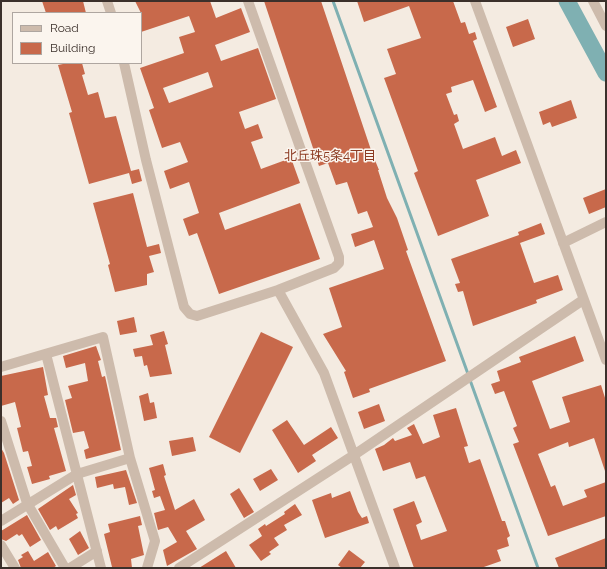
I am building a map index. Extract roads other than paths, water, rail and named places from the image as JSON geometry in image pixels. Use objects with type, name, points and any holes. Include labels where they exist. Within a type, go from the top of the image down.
[{"type":"street","points":[[107,1],[111,12]]},
{"type":"street","points":[[124,64],[146,160],[184,307],[190,314],[197,316],[278,290],[334,268],[339,263],[339,257],[248,1]]},
{"type":"street","points":[[475,1],[606,360]]},
{"type":"street","points":[[593,1],[606,26]]},
{"type":"street","points":[[563,243],[606,222]]},
{"type":"street","points":[[278,290],[324,373],[395,568]]},
{"type":"street","points":[[179,568],[354,455],[583,300]]},
{"type":"street","points":[[1,367],[103,337],[130,458],[155,541],[147,568]]},
{"type":"street","points":[[46,354],[101,568]]},
{"type":"street","points":[[1,421],[11,447],[27,503],[65,568]]},
{"type":"street","points":[[1,453],[11,447]]},
{"type":"street","points":[[1,521],[27,503],[77,474],[130,458]]},
{"type":"street","points":[[1,545],[15,568]]},
{"type":"street","points":[[70,568],[97,551]]},
{"type":"waterway","points":[[333,1],[468,374]]},
{"type":"waterway","points":[[567,1],[606,73]]},
{"type":"waterway","points":[[470,380],[538,568]]},
{"type":"district","name":"北丘珠5条4丁目","points":[[330,156]]}]
